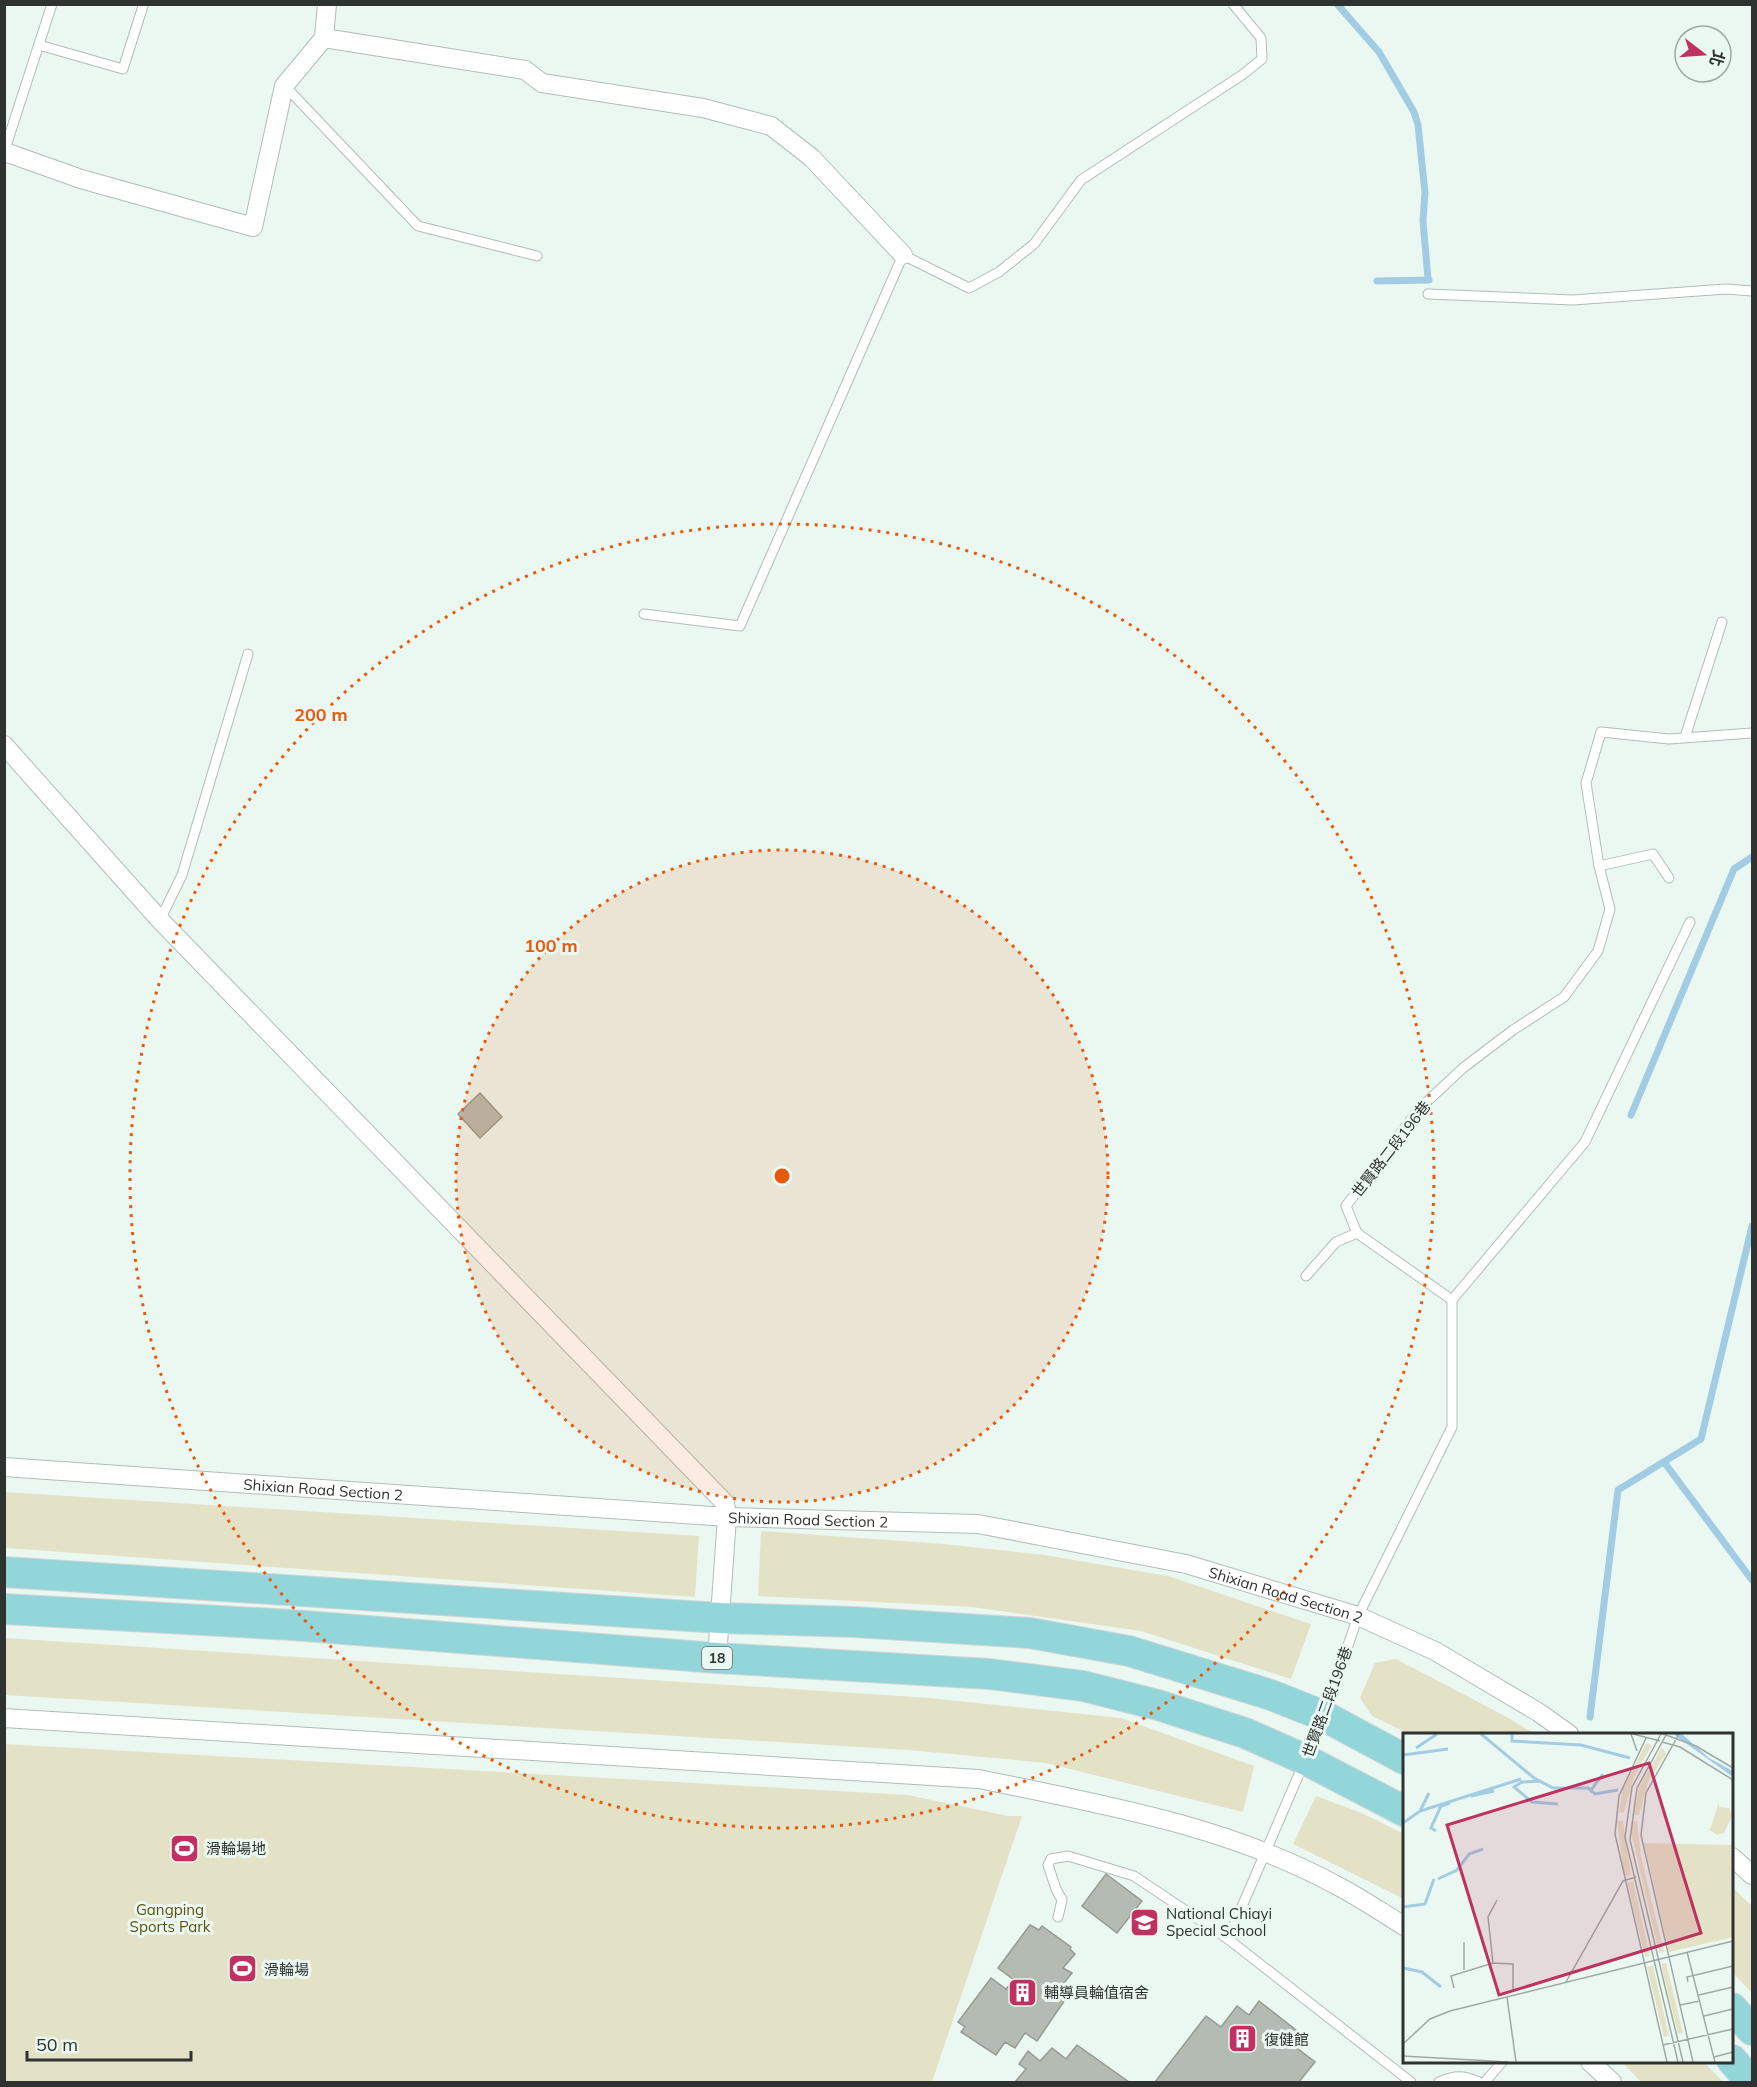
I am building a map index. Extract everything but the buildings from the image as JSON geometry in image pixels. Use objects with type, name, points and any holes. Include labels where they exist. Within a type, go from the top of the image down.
[{"type":"main road","points":[[4,1572],[720,1618],[854,1622],[1030,1633],[1129,1651],[1271,1695],[1324,1716],[1403,1758]]},
{"type":"main road","name":"18","points":[[4,1609],[292,1625],[717,1658],[989,1674],[1083,1686],[1158,1705],[1234,1729],[1306,1760],[1403,1810]]},
{"type":"main road","points":[[1733,2010],[1752,2030]]},
{"type":"main road","points":[[1733,2062],[1752,2082]]},
{"type":"street","points":[[5,152],[81,179],[253,227],[284,86],[324,38],[327,4]]},
{"type":"street","points":[[324,38],[525,70],[542,82],[703,108],[771,126],[812,158],[903,255]]},
{"type":"street","points":[[4,745],[160,920],[724,1503],[727,1517],[717,1658]]},
{"type":"street","name":"Shixian Road Section 2","points":[[4,1467],[727,1517],[978,1524],[1186,1564],[1358,1616],[1435,1651],[1538,1712],[1568,1733]]},
{"type":"street","points":[[4,1718],[979,1779],[1121,1810],[1199,1830],[1264,1853],[1333,1883],[1403,1925]]},
{"type":"street","points":[[1733,1859],[1752,1875]]},
{"type":"street","points":[[1592,2063],[1612,2082]]},
{"type":"lane","points":[[5,152],[52,4]]},
{"type":"lane","points":[[644,614],[740,626],[903,255],[969,288],[999,272],[1034,244],[1081,180],[1242,75],[1262,59],[1261,38],[1233,4]]},
{"type":"lane","points":[[39,45],[123,69],[143,6]]},
{"type":"lane","points":[[284,86],[418,226],[537,256]]},
{"type":"lane","points":[[1428,294],[1573,300],[1726,289],[1752,291]]},
{"type":"lane","points":[[1685,737],[1722,622]]},
{"type":"lane","points":[[160,920],[182,875],[248,654]]},
{"type":"lane","name":"世賢路二段196巷","points":[[1357,1233],[1347,1206],[1418,1110],[1463,1068],[1513,1030],[1564,997],[1598,951],[1610,909],[1599,866],[1586,783],[1601,732],[1669,739],[1752,733]]},
{"type":"lane","points":[[1599,866],[1653,854],[1669,878]]},
{"type":"lane","points":[[1306,1276],[1336,1242],[1357,1233],[1452,1300],[1585,1142],[1690,922]]},
{"type":"lane","name":"世賢路二段196巷","points":[[1228,1939],[1324,1716],[1358,1616],[1452,1427],[1452,1300]]},
{"type":"lane","points":[[1058,1917],[1062,1900],[1048,1865],[1051,1859],[1068,1856],[1134,1876],[1228,1939],[1411,2082]]},
{"type":"lane","points":[[1485,2082],[1500,2063]]},
{"type":"lane","points":[[1439,2082],[1452,2077],[1466,2076],[1479,2082]]},
{"type":"green space","points":[[5,1492],[699,1536],[695,1597],[5,1548]]},
{"type":"green space","points":[[761,1531],[944,1544],[1045,1555],[1168,1576],[1311,1624],[1291,1679],[1141,1631],[972,1607],[758,1596]]},
{"type":"green space","points":[[5,1638],[930,1698],[1121,1718],[1254,1766],[1243,1812],[1046,1763],[908,1750],[5,1695]]},
{"type":"green space","points":[[1396,1659],[1533,1733],[1407,1733],[1372,1716],[1360,1698],[1375,1663]]},
{"type":"green space","name":"Gangping Sports Park","points":[[4,1744],[908,1795],[1008,1816],[1022,1816],[932,2082],[5,2082]]},
{"type":"green space","points":[[1316,1796],[1362,1813],[1403,1834],[1403,1899],[1293,1844]]},
{"type":"green space","points":[[1733,1888],[1752,1906],[1752,1993],[1733,1973]]},
{"type":"green space","points":[[1623,2063],[1705,2063],[1723,2082],[1641,2082]]},
{"type":"waterway","points":[[1337,4],[1379,52],[1414,112],[1418,125],[1425,193],[1423,221],[1428,279]]},
{"type":"waterway","points":[[1377,281],[1429,280]]},
{"type":"waterway","points":[[1631,1115],[1734,869],[1752,857]]},
{"type":"waterway","points":[[1590,1717],[1618,1490],[1701,1439],[1752,1226]]},
{"type":"waterway","points":[[1664,1462],[1752,1580]]},
{"type":"place","name":"滑輪場地","points":[[185,1848]]},
{"type":"place","name":"National Chiayi Special School","points":[[1145,1922]]},
{"type":"place","name":"滑輪場","points":[[243,1969]]},
{"type":"place","name":"輔導員輪值宿舍","points":[[1023,1992]]},
{"type":"place","name":"復健館","points":[[1243,2039]]}]
